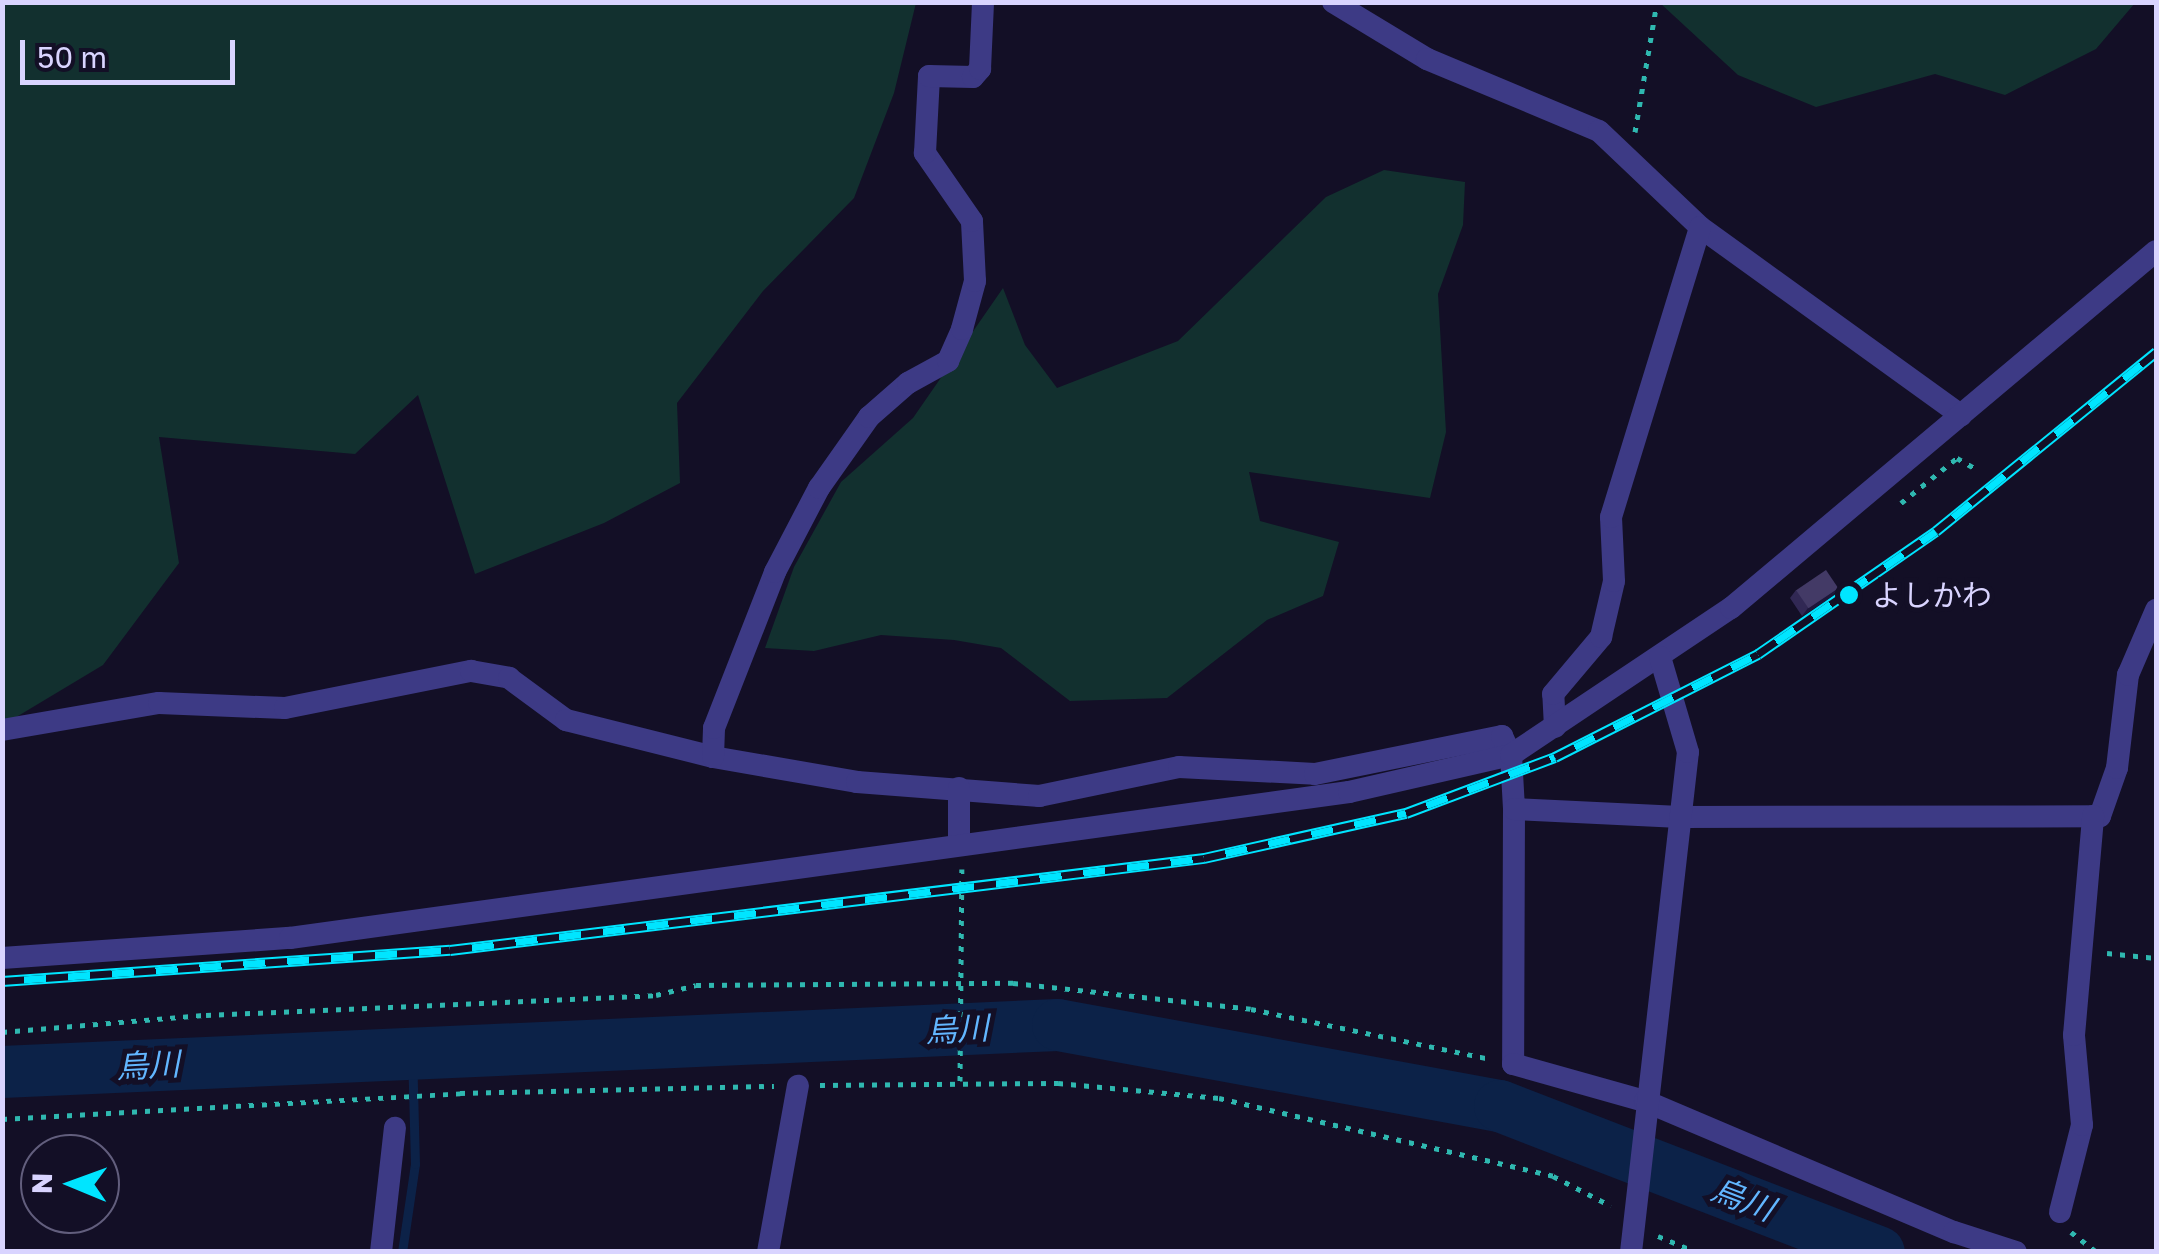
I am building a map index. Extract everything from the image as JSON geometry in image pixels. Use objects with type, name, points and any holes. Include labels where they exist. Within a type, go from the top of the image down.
[{"type":"street","points":[[713,757],[714,728],[768,590],[819,488],[869,416],[948,360],[962,329],[975,281],[972,221],[924,153],[929,76],[974,77],[980,68],[983,2]]},
{"type":"street","points":[[1333,2],[1427,59],[1598,132],[1700,227],[1961,415]]},
{"type":"street","points":[[1554,727],[1553,694],[1601,637],[1614,581],[1611,518],[1700,227]]},
{"type":"street","points":[[2,958],[290,938],[1349,792],[1512,755],[1731,608],[2156,251]]},
{"type":"street","points":[[1514,809],[1680,816],[2100,816],[2117,768],[2128,675],[2156,610]]},
{"type":"street","points":[[1631,1252],[1644,1106],[1680,816],[1686,729],[1660,657]]},
{"type":"street","points":[[2,730],[158,703],[286,708],[471,671],[509,678],[566,720],[713,757],[857,782],[1076,793],[1178,767],[1315,774],[1502,736],[1512,755],[1514,809],[1513,1064],[1644,1106],[1954,1232],[2016,1252]]},
{"type":"street","points":[[958,788],[958,845]]},
{"type":"street","points":[[2060,1212],[2082,1124],[2074,1035],[2093,816]]},
{"type":"street","points":[[768,1252],[798,1086]]},
{"type":"street","points":[[381,1252],[395,1128]]},
{"type":"path","points":[[1630,159],[1658,2]]},
{"type":"path","points":[[958,845],[960,1081]]},
{"type":"path","points":[[2084,951],[2156,958]]},
{"type":"path","points":[[2,1032],[206,1015],[656,995],[696,985],[1013,983],[1252,1009],[1513,1064]]},
{"type":"path","points":[[2,1120],[460,1093],[960,1081],[1117,1087],[1306,1115],[1553,1176],[1633,1211],[1664,1241],[1696,1252]]},
{"type":"green space","points":[[2135,2],[2096,49],[2005,95],[1935,74],[1816,107],[1738,75],[1660,3]]},
{"type":"green space","points":[[2,3],[916,3],[894,93],[854,198],[763,291],[677,403],[680,483],[604,523],[475,574],[418,395],[355,454],[159,437],[179,563],[103,665],[3,725]]},
{"type":"green space","points":[[1384,170],[1465,182],[1463,225],[1438,294],[1446,432],[1430,498],[1249,472],[1260,521],[1339,542],[1323,596],[1267,620],[1167,698],[1070,701],[1001,648],[954,640],[881,635],[814,651],[765,648],[794,567],[841,482],[913,418],[1003,288],[1025,345],[1057,388],[1178,341],[1326,197]]},
{"type":"building","points":[[1826,570],[1838,588],[1808,608],[1796,590]]},
{"type":"waterway","name":"烏川","points":[[2,1072],[1058,1025],[1500,1106],[1879,1252]]},
{"type":"waterway","points":[[402,1252],[415,1164],[412,1049]]},
{"type":"railway","points":[[2,981],[450,950],[1204,858],[1406,813],[1555,757],[1758,654],[1936,531],[2156,352]]},
{"type":"place","name":"よしかわ","points":[[1849,595]]}]
